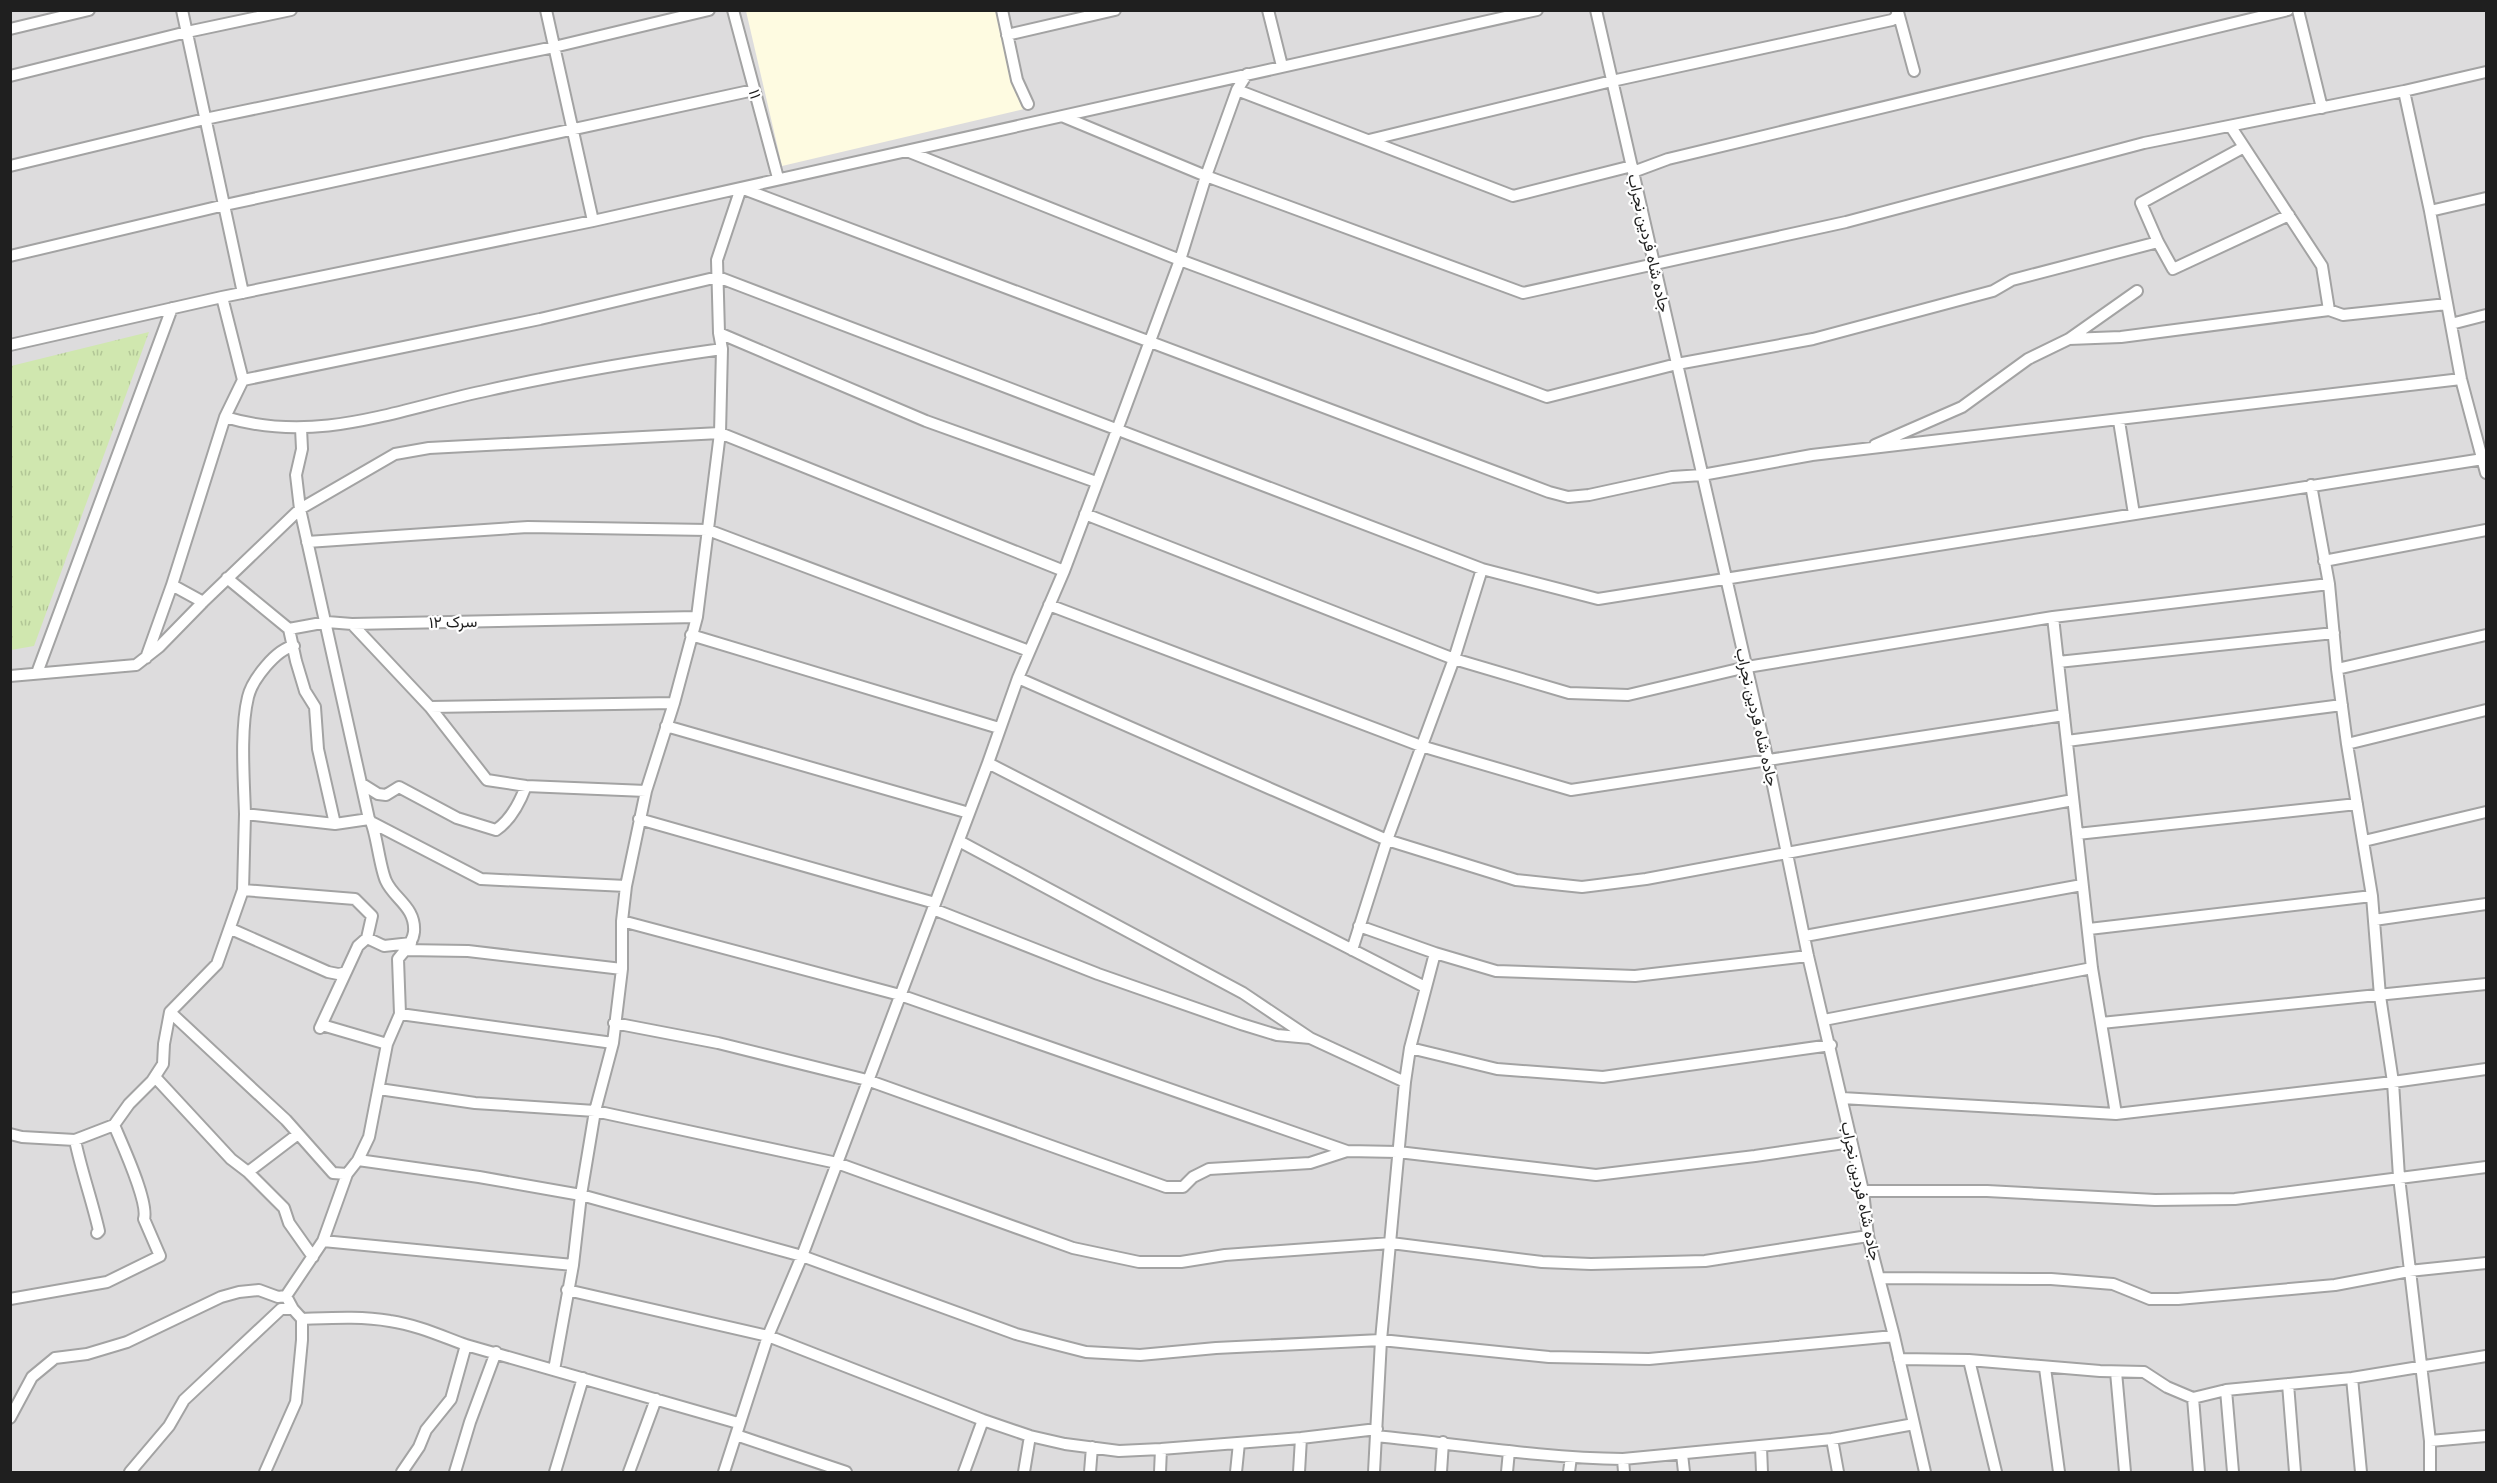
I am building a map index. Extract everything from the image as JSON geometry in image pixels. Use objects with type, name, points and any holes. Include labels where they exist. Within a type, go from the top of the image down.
[{"type":"street","points":[[10,29],[89,10]]},
{"type":"street","points":[[182,10],[243,293]]},
{"type":"street","points":[[10,76],[187,32],[291,10]]},
{"type":"street","points":[[546,10],[593,221]]},
{"type":"street","points":[[10,166],[205,118],[554,46],[709,10]]},
{"type":"street","name":"۱۱","points":[[733,10],[778,178]]},
{"type":"street","points":[[1002,10],[1017,80],[1028,104]]},
{"type":"street","points":[[1007,35],[1115,10]]},
{"type":"street","points":[[1268,10],[1282,66]]},
{"type":"street","points":[[10,345],[222,297],[593,221],[1537,10]]},
{"type":"street","name":"جاده شاه فردین نجراب","points":[[1596,10],[1768,761],[1808,956],[1831,1046],[1863,1191],[1868,1236],[1894,1336],[1925,1473]]},
{"type":"street","points":[[1237,90],[1513,196],[2288,10]]},
{"type":"street","points":[[2298,10],[2322,108]]},
{"type":"street","points":[[1368,140],[1612,81],[1892,20],[1898,11]]},
{"type":"street","points":[[1898,11],[1914,71]]},
{"type":"street","points":[[1064,117],[1206,176],[1523,293],[1846,222],[2144,143],[2231,127],[2487,72]]},
{"type":"street","points":[[724,1473],[738,1423],[768,1336],[802,1256],[1018,678],[1064,572],[1180,260],[1206,176],[1237,90],[1247,74]]},
{"type":"street","points":[[10,256],[225,206],[754,90]]},
{"type":"street","points":[[2404,91],[2430,211],[2461,379],[2481,429],[2483,459],[2487,473]]},
{"type":"street","points":[[2231,127],[2322,266],[2329,310]]},
{"type":"street","points":[[2244,147],[2141,203],[2158,242],[2174,269],[2289,215]]},
{"type":"street","points":[[906,151],[1180,260],[1547,397],[1677,364],[1814,339],[1992,291],[2012,280],[2158,242]]},
{"type":"street","points":[[554,1370],[573,1265],[581,1195],[595,1112],[614,1043],[622,969],[622,921],[626,886],[646,791],[674,703],[697,617],[720,433],[722,349],[719,333],[717,260],[741,188]]},
{"type":"street","points":[[741,188],[1150,343],[1549,492],[1568,497],[1672,477],[1702,475],[1812,455],[2119,421],[2461,379]]},
{"type":"street","points":[[2430,211],[2487,198]]},
{"type":"street","points":[[243,380],[540,319],[718,278],[1482,569],[1598,599],[2311,484],[2483,459]]},
{"type":"street","points":[[1863,450],[1962,407],[2028,359],[2069,339],[2137,291]]},
{"type":"street","points":[[146,658],[172,585],[225,417],[243,380],[222,297]]},
{"type":"street","points":[[2069,339],[2121,337],[2329,310],[2343,315],[2447,304]]},
{"type":"street","points":[[37,673],[172,308]]},
{"type":"street","points":[[2451,324],[2487,315]]},
{"type":"street","points":[[719,333],[926,421],[1096,482]]},
{"type":"street","points":[[225,417],[254,426],[329,427],[498,388],[657,358],[722,349]]},
{"type":"street","points":[[2119,421],[2134,514]]},
{"type":"street","points":[[10,1418],[32,1377],[55,1358],[87,1354],[127,1342],[230,1294],[259,1290],[278,1297],[286,1296],[323,1241],[347,1174],[358,1160],[369,1137],[387,1044],[400,1014],[398,959],[408,946],[414,931],[407,906],[386,883],[376,851],[327,622],[300,510],[296,476],[302,449],[301,428]]},
{"type":"street","points":[[10,676],[136,665],[300,510],[395,454],[429,448],[720,433],[1064,572]]},
{"type":"street","points":[[2311,484],[2329,584],[2347,744],[2372,896],[2380,996],[2393,1082],[2399,1177],[2409,1271],[2430,1441],[2430,1473]]},
{"type":"street","points":[[1085,514],[1454,659],[1569,693],[1628,695],[1747,667],[2053,617],[2329,584]]},
{"type":"street","points":[[307,542],[528,527],[708,530],[1029,651]]},
{"type":"street","points":[[2324,561],[2487,530]]},
{"type":"street","points":[[1352,950],[1387,840],[1454,659],[1482,569]]},
{"type":"street","points":[[227,578],[289,629],[305,691],[315,707],[318,749],[335,824]]},
{"type":"street","points":[[172,585],[203,602]]},
{"type":"street","points":[[1049,605],[1421,746],[1571,790],[2064,715]]},
{"type":"street","name":"سرک ۱۲","points":[[289,629],[327,622],[352,624],[697,617]]},
{"type":"street","points":[[2053,617],[2092,968],[2116,1114]]},
{"type":"street","points":[[352,624],[430,707],[487,780],[526,786],[646,791]]},
{"type":"street","points":[[2058,662],[2334,633]]},
{"type":"street","points":[[691,634],[999,728]]},
{"type":"street","points":[[2337,669],[2487,635]]},
{"type":"street","points":[[10,1134],[22,1137],[75,1140],[114,1125],[129,1104],[155,1077],[163,1064],[170,1012],[217,964],[243,890],[244,752],[248,695],[272,659],[287,647],[294,646]]},
{"type":"street","points":[[1018,678],[1387,840],[1516,880],[1582,886],[1646,879],[2073,800]]},
{"type":"street","points":[[430,707],[674,703]]},
{"type":"street","points":[[2067,741],[2342,705]]},
{"type":"street","points":[[2347,744],[2487,711]]},
{"type":"street","points":[[666,726],[969,813]]},
{"type":"street","points":[[988,763],[1425,987]]},
{"type":"street","points":[[362,784],[378,795],[390,793],[399,787],[457,818],[496,830],[504,824],[521,800],[526,786]]},
{"type":"street","points":[[2077,834],[2357,804]]},
{"type":"street","points":[[2364,842],[2487,812]]},
{"type":"street","points":[[245,814],[335,824],[371,821],[482,879],[626,886]]},
{"type":"street","points":[[639,819],[934,906],[1098,974],[1277,1035],[1310,1038]]},
{"type":"street","points":[[958,841],[1243,993],[1310,1038],[1405,1082]]},
{"type":"street","points":[[1805,936],[2082,885]]},
{"type":"street","points":[[243,890],[355,899],[372,916],[367,939],[358,946],[321,1027],[387,1044]]},
{"type":"street","points":[[2089,929],[2372,896]]},
{"type":"street","points":[[2374,920],[2487,904]]},
{"type":"street","points":[[622,921],[900,995],[1347,1151],[1398,1152],[1596,1175],[1851,1142]]},
{"type":"street","points":[[1359,926],[1435,954],[1496,971],[1635,976],[1808,956]]},
{"type":"street","points":[[231,929],[328,972],[338,974],[346,972]]},
{"type":"street","points":[[367,939],[384,946],[468,951],[622,969]]},
{"type":"street","points":[[1374,1473],[1381,1340],[1405,1082],[1410,1048],[1435,954]]},
{"type":"street","points":[[1824,1020],[2092,968]]},
{"type":"street","points":[[2101,1023],[2487,984]]},
{"type":"street","points":[[170,1012],[298,1134],[333,1173],[347,1174]]},
{"type":"street","points":[[400,1014],[614,1043]]},
{"type":"street","points":[[615,1023],[718,1043],[867,1080],[1166,1187],[1183,1187],[1193,1177],[1209,1169],[1310,1163],[1347,1151]]},
{"type":"street","points":[[1410,1048],[1497,1069],[1604,1077],[1831,1046]]},
{"type":"street","points":[[1842,1098],[2116,1114],[2487,1069]]},
{"type":"street","points":[[155,1077],[231,1159],[248,1172],[284,1208],[289,1223],[313,1257]]},
{"type":"street","points":[[379,1089],[475,1103],[595,1112],[837,1163],[1073,1248],[1139,1262],[1181,1262],[1225,1255],[1391,1243],[1542,1262],[1591,1264],[1705,1261],[1868,1236]]},
{"type":"street","points":[[10,1299],[107,1282],[159,1256],[144,1219],[146,1212],[133,1171],[114,1125]]},
{"type":"street","points":[[248,1172],[298,1134]]},
{"type":"street","points":[[75,1140],[77,1156],[90,1192],[99,1230],[97,1233]]},
{"type":"street","points":[[358,1160],[479,1177],[581,1195],[802,1256],[1016,1334],[1086,1352],[1140,1355],[1216,1348],[1381,1340],[1549,1357],[1649,1359],[1894,1336]]},
{"type":"street","points":[[1863,1191],[1987,1191],[2155,1200],[2235,1199],[2487,1167]]},
{"type":"street","points":[[323,1241],[573,1265]]},
{"type":"street","points":[[1880,1278],[2051,1279],[2113,1284],[2150,1299],[2178,1299],[2335,1286],[2409,1271],[2487,1263]]},
{"type":"street","points":[[567,1290],[768,1336],[983,1420],[1030,1436],[1065,1444],[1119,1450],[1161,1449],[1376,1432],[1509,1451],[1623,1459],[1832,1439],[1914,1424]]},
{"type":"street","points":[[265,1473],[296,1402],[302,1319],[286,1296]]},
{"type":"street","points":[[130,1473],[169,1426],[184,1400],[280,1309],[293,1309]]},
{"type":"street","points":[[302,1319],[336,1317],[390,1321],[427,1330],[466,1346],[738,1423]]},
{"type":"street","points":[[402,1473],[419,1448],[426,1430],[451,1399],[466,1346]]},
{"type":"street","points":[[455,1473],[470,1422],[496,1353]]},
{"type":"street","points":[[1899,1359],[1969,1360],[2044,1368],[2144,1372],[2166,1387],[2193,1398],[2226,1390],[2352,1378],[2420,1365],[2487,1356]]},
{"type":"street","points":[[1969,1360],[1996,1473]]},
{"type":"street","points":[[2044,1368],[2059,1473]]},
{"type":"street","points":[[2116,1372],[2125,1473]]},
{"type":"street","points":[[555,1473],[583,1378]]},
{"type":"street","points":[[2352,1378],[2361,1473]]},
{"type":"street","points":[[2288,1384],[2295,1473]]},
{"type":"street","points":[[2226,1390],[2233,1473]]},
{"type":"street","points":[[2193,1398],[2199,1473]]},
{"type":"street","points":[[628,1473],[656,1400]]},
{"type":"street","points":[[964,1473],[983,1420]]},
{"type":"street","points":[[736,1435],[846,1473]]},
{"type":"street","points":[[1024,1473],[1030,1436]]},
{"type":"street","points":[[2430,1441],[2487,1436]]},
{"type":"street","points":[[1299,1473],[1301,1438]]},
{"type":"street","points":[[1832,1439],[1838,1473]]},
{"type":"street","points":[[1441,1473],[1443,1442]]},
{"type":"street","points":[[1236,1473],[1239,1443]]},
{"type":"street","points":[[1090,1473],[1092,1447]]},
{"type":"street","points":[[1761,1447],[1762,1473]]},
{"type":"street","points":[[1160,1473],[1161,1449]]},
{"type":"street","points":[[1507,1473],[1509,1451]]},
{"type":"street","points":[[1682,1454],[1684,1473]]},
{"type":"street","points":[[1569,1473],[1570,1456]]},
{"type":"street","points":[[1623,1459],[1624,1473]]},
{"type":"shaded area","points":[[11,11],[2486,11],[2486,1472],[11,1472]]},
{"type":"shaded area","points":[[746,11],[1002,11],[1024,109],[782,166]]},
{"type":"green space","points":[[149,332],[34,646],[11,650],[11,366]]}]
